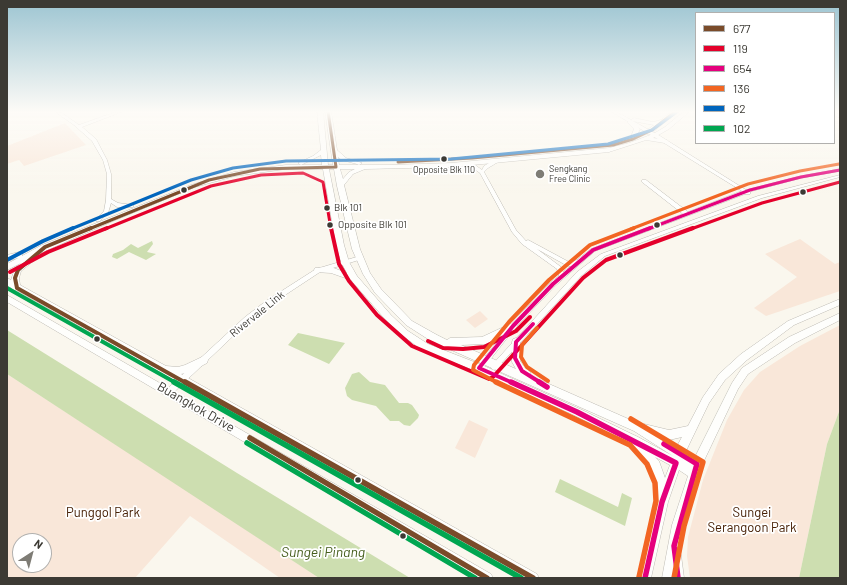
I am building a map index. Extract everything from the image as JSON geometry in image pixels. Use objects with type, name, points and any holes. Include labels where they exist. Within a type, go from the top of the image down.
[{"type":"main road","points":[[323,138],[325,165],[340,245],[346,262],[354,278],[388,317],[415,341],[479,368],[634,440],[678,458]]},
{"type":"main road","points":[[332,138],[340,186],[354,244],[367,274],[378,290],[409,323],[443,342],[496,364],[638,428],[669,435],[690,430]]},
{"type":"main road","points":[[334,151],[344,159],[362,165],[578,149],[613,145],[633,139]]},
{"type":"main road","points":[[7,259],[131,206],[212,175],[264,165],[469,163],[609,150],[643,139],[668,141]]},
{"type":"main road","points":[[7,266],[45,247],[208,181],[260,169],[303,165],[324,150]]},
{"type":"main road","points":[[303,165],[328,178]]},
{"type":"main road","points":[[340,186],[350,173],[362,165]]},
{"type":"main road","points":[[17,288],[15,278],[18,270],[45,247]]},
{"type":"main road","points":[[318,270],[331,270],[354,278]]},
{"type":"main road","name":"Buangkok Drive","points":[[7,281],[533,578]]},
{"type":"main road","name":"Buangkok Drive","points":[[7,298],[487,578]]},
{"type":"main road","points":[[645,578],[662,502],[678,458],[690,430],[706,400],[722,377],[744,357],[791,323],[840,302]]},
{"type":"main road","points":[[668,578],[674,546],[695,468],[722,409],[745,371],[792,340],[840,316]]},
{"type":"main road","points":[[443,342],[462,343],[483,341],[513,326]]},
{"type":"main road","points":[[516,342],[514,355],[516,362],[522,371],[536,382]]},
{"type":"main road","points":[[161,369],[180,370],[204,360]]},
{"type":"main road","points":[[638,428],[678,458],[695,468]]},
{"type":"main road","points":[[634,440],[655,465],[661,482],[662,502]]},
{"type":"main road","points":[[674,546],[678,578]]},
{"type":"street","points":[[92,138],[105,160],[109,174],[109,200],[106,212],[98,220]]},
{"type":"street","points":[[664,138],[758,197]]},
{"type":"street","points":[[482,172],[486,167],[496,161]]},
{"type":"street","points":[[469,163],[482,172],[512,228],[524,243],[559,268],[562,277]]},
{"type":"street","points":[[479,368],[513,326],[553,284],[580,260],[594,250],[749,191],[802,177],[840,170]]},
{"type":"street","points":[[489,373],[579,274],[603,256],[758,197],[840,176]]},
{"type":"street","points":[[644,181],[687,214]]},
{"type":"street","points":[[109,200],[117,206],[131,206]]},
{"type":"street","points":[[701,209],[717,212]]},
{"type":"street","points":[[521,238],[566,263],[574,263],[580,260]]},
{"type":"street","name":"Rivervale Link","points":[[169,392],[247,319],[268,303],[318,270],[360,258]]},
{"type":"green space","points":[[26,138],[80,138],[86,145],[24,166],[19,160],[7,164],[7,146]]},
{"type":"green space","points":[[800,239],[835,264],[840,262],[840,291],[766,316],[754,308],[797,277],[765,254]]},
{"type":"green space","points":[[480,311],[488,319],[475,328],[466,320]]},
{"type":"green space","name":"Sungei Serangoon Park","points":[[840,325],[840,409],[827,444],[799,578],[690,578],[687,556],[688,537],[703,480],[727,420],[744,390],[760,372],[800,346]]},
{"type":"green space","name":"Punggol Park","points":[[7,374],[319,578],[280,578],[190,516],[135,578],[7,578]]},
{"type":"green space","points":[[469,420],[488,429],[475,458],[455,448]]},
{"type":"water","points":[[152,241],[153,244],[147,252],[156,254],[146,260],[129,252],[117,259],[112,257],[113,254],[123,250],[131,244],[138,248]]},
{"type":"water","name":"Sungei Pinang","points":[[7,330],[237,473],[410,578],[319,578],[7,374]]},
{"type":"water","points":[[298,333],[345,343],[329,364],[288,345]]},
{"type":"water","points":[[359,372],[370,382],[385,385],[399,403],[408,403],[412,405],[419,415],[418,418],[410,426],[404,425],[399,421],[390,421],[376,406],[352,400],[347,396],[345,388],[352,374]]},
{"type":"water","points":[[840,409],[840,578],[799,578],[827,444]]},
{"type":"water","points":[[560,479],[618,507],[622,493],[632,498],[625,526],[555,492]]},
{"type":"transit line","name":"677","points":[[332,138],[336,167],[260,169],[209,180],[193,186],[45,247],[18,270],[15,278],[17,288],[533,578]]},
{"type":"transit line","name":"82","points":[[7,260],[43,241],[109,213],[191,180],[233,168],[286,161],[451,159],[608,144],[626,138]]},
{"type":"transit line","name":"677","points":[[398,162],[472,158],[613,145],[634,138]]},
{"type":"transit line","name":"136","points":[[639,577],[656,501],[655,483],[647,464],[630,445],[476,373],[473,370],[474,365],[509,322],[549,280],[590,245],[748,184],[800,171],[839,164]]},
{"type":"transit line","name":"654","points":[[645,578],[662,502],[676,463],[577,412],[479,368],[513,326],[553,284],[593,250],[750,190],[801,177],[840,170]]},
{"type":"transit line","name":"119","points":[[10,272],[48,252],[211,186],[261,175],[303,173],[323,182],[334,246],[339,264],[349,281],[377,315],[412,346],[489,379],[493,377],[583,278],[606,260],[762,203],[840,182]]},
{"type":"transit line","name":"102","points":[[7,288],[521,578]]},
{"type":"transit line","name":"119","points":[[428,341],[443,348],[463,349],[484,347],[516,331],[530,317]]},
{"type":"transit line","name":"654","points":[[533,324],[516,342],[515,358],[522,371],[547,387]]},
{"type":"transit line","name":"136","points":[[537,328],[522,345],[521,357],[527,367],[548,381]]},
{"type":"transit line","name":"136","points":[[631,419],[703,462],[684,526],[674,578]]},
{"type":"transit line","name":"677","points":[[250,438],[487,578]]},
{"type":"transit line","name":"102","points":[[247,443],[475,578]]},
{"type":"transit line","name":"654","points":[[664,444],[697,464],[674,546],[678,578]]},
{"type":"place","name":"Opposite Blk 110","points":[[444,159]]},
{"type":"place","name":"Sengkang Free Clinic","points":[[540,174]]},
{"type":"place","name":"Blk 101","points":[[327,208]]},
{"type":"place","name":"Opposite Blk 101","points":[[330,225]]}]
